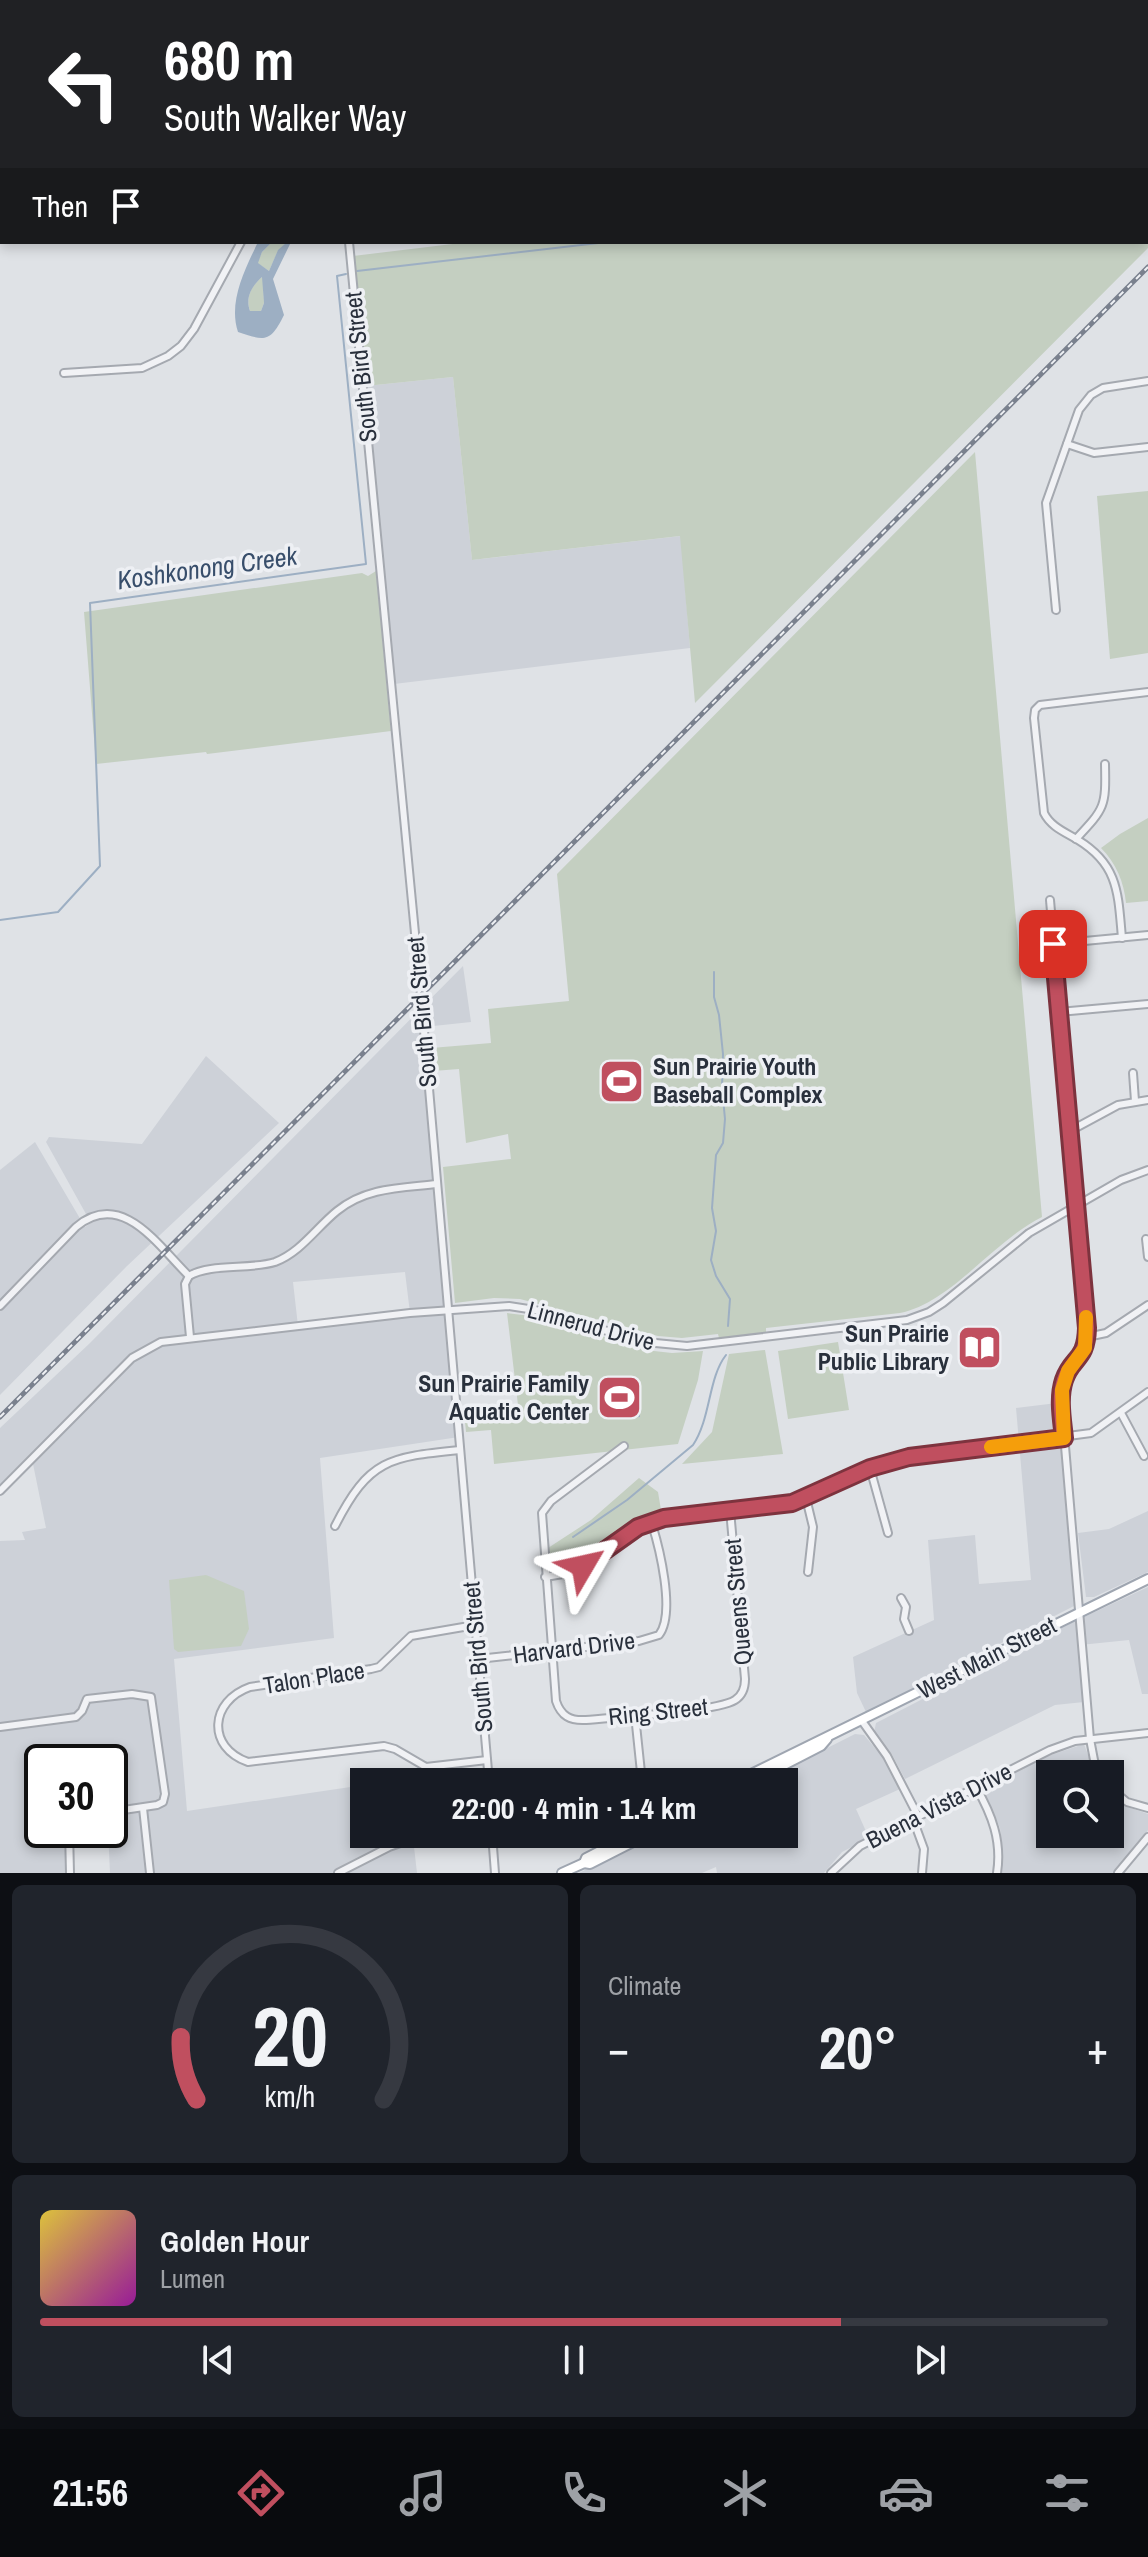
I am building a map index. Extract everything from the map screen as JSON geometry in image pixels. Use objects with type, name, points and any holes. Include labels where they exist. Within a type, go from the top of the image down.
[{"type":"main road","name":"West Main Street","points":[[765,1768],[1148,1579]]},
{"type":"main road","name":"West Main Street","points":[[778,1768],[821,1746],[827,1739]]},
{"type":"main road","points":[[567,1872],[606,1848]]},
{"type":"main road","points":[[584,1863],[590,1864],[621,1848]]},
{"type":"street","points":[[64,373],[142,368],[168,356],[181,346],[194,329],[240,244]]},
{"type":"street","name":"South Bird Street","points":[[349,244],[449,1311],[488,1768]]},
{"type":"street","points":[[1056,610],[1046,509],[1079,410],[1091,395],[1108,386],[1148,381]]},
{"type":"street","points":[[1067,444],[1094,453],[1148,447]]},
{"type":"street","points":[[1122,938],[1114,879],[1104,861],[1051,823],[1044,813],[1034,718],[1038,707],[1052,703],[1148,692]]},
{"type":"street","points":[[1076,839],[1105,803],[1105,764]]},
{"type":"street","points":[[1050,900],[1087,1337],[1081,1356],[1064,1380],[1061,1400],[1090,1739],[1095,1760]]},
{"type":"street","points":[[1053,944],[1148,935]]},
{"type":"street","points":[[1059,1012],[1148,1004]]},
{"type":"street","points":[[1133,1073],[1135,1101]]},
{"type":"street","points":[[1068,1132],[1118,1105],[1148,1100]]},
{"type":"street","name":"Linnerud Drive","points":[[0,1491],[132,1358],[161,1342],[491,1307],[522,1307],[669,1346],[907,1320],[943,1303],[1018,1241],[1121,1180],[1148,1170]]},
{"type":"street","points":[[190,1337],[185,1284],[189,1276],[200,1271],[274,1262],[300,1247],[335,1212],[358,1197],[383,1189],[437,1184]]},
{"type":"street","points":[[0,1306],[76,1227],[86,1219],[101,1215],[119,1215],[135,1222],[189,1276]]},
{"type":"street","points":[[1146,1239],[1148,1257]]},
{"type":"street","points":[[1087,1337],[1106,1333],[1148,1305]]},
{"type":"street","points":[[545,1577],[569,1573],[583,1566],[651,1521],[792,1503],[870,1468],[909,1457],[1091,1433],[1148,1392]]},
{"type":"street","points":[[1121,1413],[1144,1456]]},
{"type":"street","points":[[551,1650],[540,1522],[545,1507],[624,1446]]},
{"type":"street","points":[[335,1526],[350,1498],[381,1467],[410,1455],[460,1450]]},
{"type":"street","points":[[870,1468],[888,1533]]},
{"type":"street","points":[[806,1498],[813,1527],[808,1572]]},
{"type":"street","name":"Queens Street","points":[[730,1510],[745,1679],[742,1693]]},
{"type":"street","name":"Harvard Drive","points":[[478,1659],[653,1639],[659,1635],[666,1619],[661,1556],[651,1521]]},
{"type":"street","points":[[901,1598],[906,1607],[904,1619],[909,1631]]},
{"type":"street","name":"Talon Place","points":[[475,1625],[411,1636],[383,1663],[371,1669],[250,1687],[238,1692],[223,1706],[218,1729],[231,1753],[248,1762],[384,1746],[426,1767],[487,1760]]},
{"type":"street","name":"Ring Street","points":[[551,1650],[556,1701],[560,1711],[569,1718],[586,1720],[722,1704],[736,1700],[742,1693]]},
{"type":"street","points":[[0,1727],[76,1717],[87,1699],[132,1694],[150,1696],[165,1794],[163,1802],[128,1810]]},
{"type":"street","points":[[635,1715],[641,1768]]},
{"type":"street","points":[[862,1721],[887,1756],[915,1818],[924,1849],[922,1873]]},
{"type":"street","name":"Buena Vista Drive","points":[[831,1873],[860,1846],[1050,1750],[1090,1739],[1148,1733]]},
{"type":"street","points":[[976,1787],[996,1831],[999,1844],[997,1873]]},
{"type":"street","points":[[1124,1800],[1148,1808]]},
{"type":"street","points":[[143,1808],[150,1873]]},
{"type":"street","points":[[1118,1873],[1148,1837]]},
{"type":"street","points":[[69,1848],[70,1873]]},
{"type":"street","points":[[338,1873],[387,1848]]},
{"type":"street","points":[[493,1848],[495,1873]]},
{"type":"shaded area","points":[[453,377],[472,560],[681,536],[690,648],[394,684],[366,386]]},
{"type":"shaded area","points":[[463,966],[471,1022],[424,1027],[459,1437],[320,1458],[334,1638],[174,1659],[187,1811],[350,1787],[350,1848],[414,1848],[417,1873],[110,1873],[109,1848],[128,1848],[128,1744],[24,1744],[24,1848],[69,1848],[70,1873],[0,1873],[0,1541],[25,1540],[22,1532],[46,1528],[32,1459],[0,1491],[0,1428],[90,1343]],"holes":[[[405,1272],[410,1313],[298,1326],[293,1282]]]},
{"type":"shaded area","points":[[206,1056],[279,1123],[127,1266],[0,1395],[0,1170],[35,1142],[85,1227],[91,1223],[46,1142],[49,1137],[142,1144]]},
{"type":"shaded area","points":[[1057,1403],[1074,1606],[866,1712],[857,1693],[853,1657],[934,1620],[928,1540],[975,1535],[979,1584],[1031,1580],[1016,1408]]},
{"type":"shaded area","points":[[1148,1511],[1148,1572],[1094,1597],[1086,1597],[1078,1533],[1109,1529]]},
{"type":"shaded area","points":[[1148,1587],[1148,1694],[1142,1694],[1129,1640],[1080,1645],[1084,1702],[1055,1705],[905,1779],[891,1753],[874,1733],[876,1723]]},
{"type":"shaded area","points":[[855,1734],[864,1735],[886,1761],[900,1789],[856,1809],[869,1838],[842,1852],[824,1873],[717,1873],[716,1867],[702,1873],[579,1873],[629,1848],[798,1848],[798,1768],[788,1768]]},
{"type":"shaded area","points":[[1084,1744],[1090,1760],[1038,1760]]},
{"type":"shaded area","points":[[1036,1761],[1036,1848],[1124,1848],[1124,1805],[1148,1814],[1148,1830],[1114,1873],[1002,1873],[1000,1828],[985,1794],[986,1787]]},
{"type":"green space","points":[[270,244],[285,244],[278,251],[269,271],[257,263]]},
{"type":"green space","points":[[452,244],[1148,244],[1148,248],[695,703],[680,536],[472,560],[453,377],[366,386],[353,256]]},
{"type":"green space","points":[[263,276],[264,303],[261,311],[250,311],[250,292]]},
{"type":"green space","points":[[975,452],[1042,1217],[1006,1241],[937,1297],[900,1313],[766,1328],[766,1332],[719,1338],[718,1334],[682,1338],[658,1336],[520,1299],[494,1298],[455,1303],[443,1167],[511,1159],[508,1134],[466,1143],[459,1069],[433,1071],[431,1048],[491,1043],[488,1009],[569,1001],[557,874]]},
{"type":"green space","points":[[1148,491],[1148,653],[1110,659],[1097,496]]},
{"type":"green space","points":[[376,571],[391,731],[207,754],[96,764],[84,612],[362,573],[368,576]]},
{"type":"green space","points":[[1148,818],[1148,901],[1126,903],[1118,873],[1101,848]]},
{"type":"green space","points":[[507,1313],[531,1316],[654,1351],[703,1351],[698,1380],[678,1444],[494,1464],[491,1430],[466,1432],[464,1411],[518,1405]]},
{"type":"green space","points":[[838,1342],[849,1410],[788,1419],[778,1351]]},
{"type":"green space","points":[[765,1350],[783,1454],[682,1464],[712,1432],[729,1354]]},
{"type":"green space","points":[[639,1478],[658,1492],[661,1510],[632,1523],[578,1560],[550,1569],[548,1548],[591,1520]]},
{"type":"green space","points":[[206,1575],[244,1591],[249,1629],[241,1646],[178,1652],[174,1649],[169,1580]]},
{"type":"water","points":[[257,244],[270,244],[262,252],[258,263],[269,271],[278,250],[290,244],[273,279],[284,315],[275,331],[266,337],[238,332],[235,309],[243,274]],"holes":[[[262,277],[264,303],[261,311],[250,311],[248,301],[250,292]]]},
{"type":"water","points":[[617,1381],[630,1382],[635,1386],[630,1394],[624,1391],[624,1400],[638,1399],[640,1417],[621,1416],[608,1409],[605,1397]]},
{"type":"waterway","name":"Koshkonong Creek","points":[[357,271],[590,244]]},
{"type":"waterway","name":"Koshkonong Creek","points":[[0,920],[58,912],[100,866],[90,603],[366,564],[337,276],[346,274]]},
{"type":"waterway","points":[[714,972],[714,997],[723,1054],[725,1119],[723,1143],[716,1155],[712,1208],[716,1231],[711,1260],[716,1276],[730,1299],[728,1326]]},
{"type":"waterway","points":[[573,1537],[627,1500],[693,1445],[703,1423],[720,1364],[726,1355]]},
{"type":"railway","points":[[0,1417],[1148,267]]},
{"type":"slow traffic","points":[[991,1447],[1064,1438],[1062,1390],[1068,1371],[1085,1348],[1086,1317]]},
{"type":"place","name":"Sun Prairie Youth Baseball Complex","points":[[622,1081]]},
{"type":"place","name":"Sun Prairie Public Library","points":[[980,1348]]},
{"type":"place","name":"Sun Prairie Family Aquatic Center","points":[[620,1398]]},
{"type":"route","points":[[583,1566],[651,1521],[792,1503],[870,1468],[909,1457],[1064,1438],[1061,1400],[1064,1380],[1085,1348],[1087,1328],[1053,944]]}]
